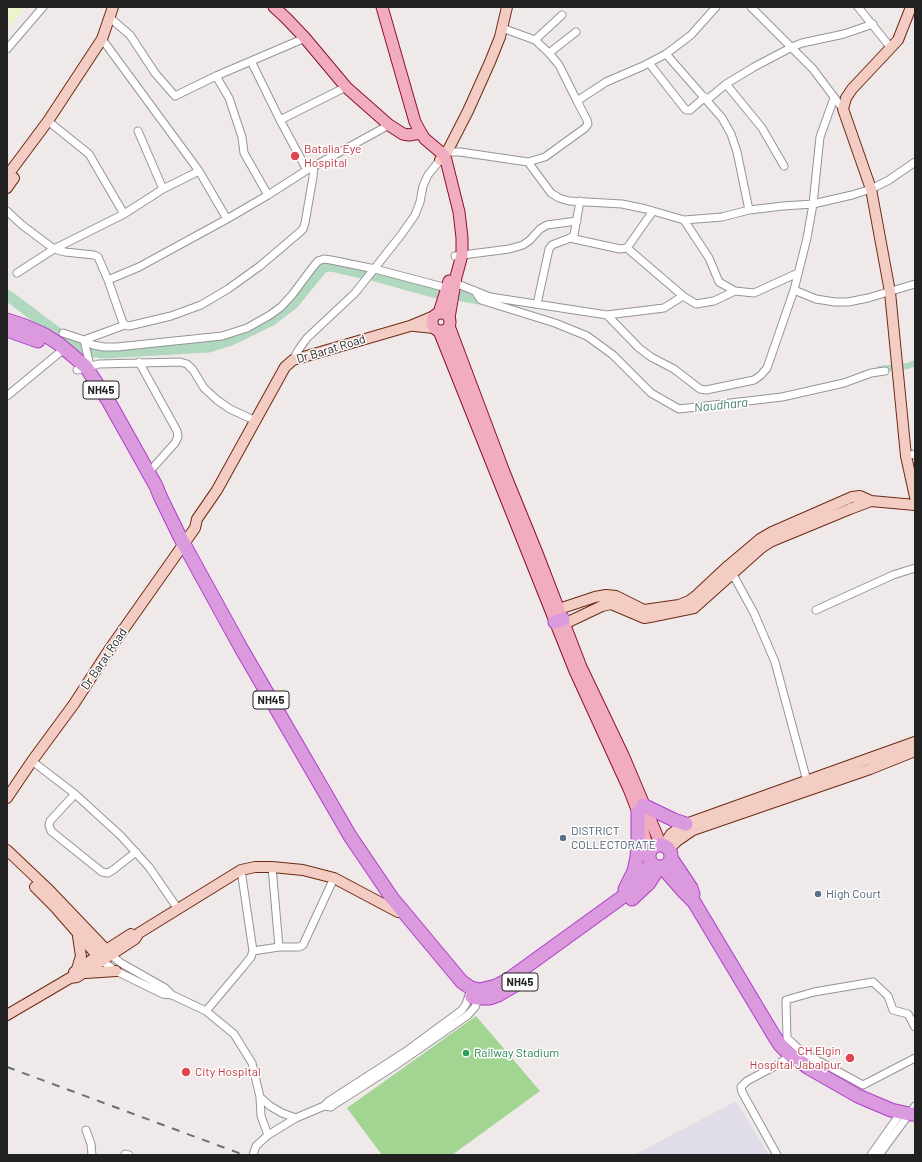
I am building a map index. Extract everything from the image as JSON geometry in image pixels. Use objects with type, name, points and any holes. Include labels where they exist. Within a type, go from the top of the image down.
[{"type":"highway","name":"NH45","points":[[7,320],[45,335],[59,344],[84,368],[110,402],[149,472],[182,540],[254,672],[350,836],[401,912],[450,970],[475,993],[490,998],[498,995],[519,982],[614,913],[639,894],[649,883],[661,856]]},
{"type":"highway","name":"NH45","points":[[7,330],[32,337],[84,368],[96,395],[153,490],[160,496]]},
{"type":"highway","points":[[621,898],[634,871],[637,857],[640,808],[686,824]]},
{"type":"highway","name":"NH45","points":[[475,993],[496,986],[509,979],[621,898],[636,884],[661,856]]},
{"type":"highway","points":[[661,856],[691,888],[694,902],[780,1045],[790,1055],[837,1085],[869,1101],[908,1110]]},
{"type":"main road","points":[[274,7],[286,18],[346,87],[389,125],[403,134],[417,134]]},
{"type":"main road","points":[[382,7],[415,122],[417,141],[422,146],[443,156],[458,256],[441,322],[560,618],[581,667],[623,755],[640,808],[661,856]]},
{"type":"street","points":[[7,49],[43,7]]},
{"type":"street","points":[[7,188],[11,177],[102,39],[113,7]]},
{"type":"street","points":[[293,360],[298,349],[307,338],[355,293],[375,269],[415,215],[420,202],[423,186],[428,175],[443,156],[468,111],[490,62],[502,28],[507,7]]},
{"type":"street","points":[[577,101],[606,82],[666,54],[691,35],[716,7]]},
{"type":"street","points":[[752,7],[813,69],[843,109],[871,189],[890,292],[899,379],[911,455],[915,497]]},
{"type":"street","points":[[858,7],[891,48]]},
{"type":"street","points":[[843,109],[846,98],[852,89],[898,40],[911,7]]},
{"type":"street","points":[[535,40],[562,15]]},
{"type":"street","points":[[109,17],[130,35],[154,73],[175,96],[216,76],[304,38]]},
{"type":"street","points":[[649,63],[685,109],[690,110],[726,84],[754,67],[802,43],[844,34],[873,24]]},
{"type":"street","points":[[443,156],[460,152],[528,162],[545,157],[585,128],[588,124],[559,65],[549,53],[535,40],[502,28]]},
{"type":"street","points":[[549,53],[576,32]]},
{"type":"street","points":[[102,39],[199,171],[227,219]]},
{"type":"street","points":[[666,54],[706,98],[722,118],[731,134],[738,152],[749,210]]},
{"type":"street","points":[[84,340],[125,325],[129,326],[171,316],[200,305],[228,289],[265,262],[304,229],[313,177],[310,168],[280,120],[250,61]]},
{"type":"street","points":[[216,76],[229,98],[242,137],[244,153],[268,195]]},
{"type":"street","points":[[726,84],[762,128],[784,166]]},
{"type":"street","points":[[280,120],[346,87]]},
{"type":"street","points":[[606,315],[639,348],[651,357],[674,369],[700,389],[706,390],[754,380],[761,375],[767,368],[794,290],[807,238],[813,204],[820,137],[834,98]]},
{"type":"street","points":[[48,121],[90,154],[124,214]]},
{"type":"street","points":[[108,280],[139,267],[227,219],[310,168],[389,125]]},
{"type":"street","points":[[138,131],[163,189]]},
{"type":"street","points":[[528,162],[552,193],[559,198],[622,204],[684,220],[722,217],[749,210],[813,204],[852,195],[871,189],[890,180],[915,162]]},
{"type":"street","points":[[18,273],[54,249],[124,214],[163,189],[199,171]]},
{"type":"street","points":[[537,304],[549,249],[552,245],[574,235],[580,201]]},
{"type":"street","points":[[7,211],[22,225],[54,249],[65,252],[94,255],[100,260],[125,325]]},
{"type":"street","points":[[628,248],[653,211]]},
{"type":"street","points":[[684,220],[709,258],[719,282],[735,291],[754,293],[798,273]]},
{"type":"street","points":[[458,256],[509,249],[523,245],[540,229],[547,225],[577,221]]},
{"type":"street","points":[[570,238],[620,249],[628,248],[682,296],[696,304],[714,301],[735,291]]},
{"type":"street","points":[[63,333],[84,340],[92,345],[117,347],[222,336],[247,328],[281,307],[318,261],[324,259],[475,291],[490,297],[606,315],[664,308],[682,296]]},
{"type":"street","points":[[794,290],[816,299],[835,302],[848,302],[890,292],[915,284]]},
{"type":"street","points":[[475,291],[481,300],[587,336],[613,355],[651,393],[679,409],[782,397],[844,383],[871,373],[885,371]]},
{"type":"street","name":"Dr Barat Road","points":[[7,798],[64,718],[182,540],[189,524],[197,519],[217,490],[285,367],[293,360],[410,326],[441,322]]},
{"type":"street","points":[[84,340],[84,368],[99,364],[139,362],[180,362],[187,364],[193,370],[204,388],[217,400],[230,409],[256,421]]},
{"type":"street","points":[[7,396],[59,353]]},
{"type":"street","points":[[139,362],[177,431],[178,437],[175,443],[149,472]]},
{"type":"street","points":[[560,618],[611,604],[644,618],[688,610],[700,604],[760,539],[772,532],[852,497],[860,496],[871,501],[915,506]]},
{"type":"street","name":"Dr Barat Road","points":[[7,785],[69,701],[182,540]]},
{"type":"street","points":[[816,610],[893,574],[915,568]]},
{"type":"street","points":[[560,618],[595,597],[616,596],[644,610],[679,605],[698,595],[730,570]]},
{"type":"street","points":[[730,570],[754,613],[774,662],[807,781]]},
{"type":"street","points":[[661,856],[671,834],[686,824],[915,742]]},
{"type":"street","points":[[661,856],[677,841],[693,830],[870,769],[915,751]]},
{"type":"street","points":[[32,761],[75,794],[121,836],[149,868],[178,909]]},
{"type":"street","points":[[75,794],[50,821],[49,825],[51,831],[102,872],[108,873],[136,852]]},
{"type":"street","points":[[7,850],[47,888],[108,952],[121,963],[165,988],[172,995]]},
{"type":"street","points":[[7,860],[41,892],[99,958],[116,970],[163,994],[172,995],[206,1011],[234,1034],[252,1063],[260,1097],[261,1116],[268,1135]]},
{"type":"street","points":[[80,971],[131,934],[139,933],[241,870],[255,867],[303,870],[334,878],[401,912]]},
{"type":"street","points":[[272,867],[279,947]]},
{"type":"street","points":[[206,1011],[251,957],[253,951],[241,870]]},
{"type":"street","points":[[253,951],[279,947],[299,947],[303,945],[334,878]]},
{"type":"street","points":[[7,1015],[70,978],[77,977],[80,971],[81,947],[77,934]]},
{"type":"street","points":[[80,971],[116,970]]},
{"type":"street","points":[[915,1027],[908,1014],[893,1010],[888,996],[873,982],[814,992],[786,1000],[787,1038],[802,1052],[863,1085],[915,1058]]},
{"type":"street","points":[[253,1155],[256,1146],[268,1135],[296,1118],[324,1106],[331,1107],[468,1015],[475,1007],[475,993]]},
{"type":"street","points":[[777,1155],[742,1092],[741,1087],[747,1081],[779,1064],[790,1055]]},
{"type":"street","points":[[260,1097],[270,1106],[282,1113],[296,1118]]},
{"type":"street","points":[[871,1155],[908,1110]]},
{"type":"street","points":[[879,1155],[908,1110]]},
{"type":"street","points":[[86,1130],[91,1144],[92,1155]]},
{"type":"shaded area","points":[[736,1101],[769,1155],[634,1155]]},
{"type":"green space","points":[[7,7],[26,7],[7,30]]},
{"type":"green space","name":"Railway Stadium","points":[[476,1016],[540,1091],[452,1155],[382,1155],[347,1108]]},
{"type":"waterway","points":[[7,295],[75,346],[90,351],[105,353],[209,347],[231,340],[272,320],[293,304],[323,267],[331,266],[365,274]]},
{"type":"waterway","points":[[375,276],[440,294]]},
{"type":"waterway","points":[[462,296],[480,299]]},
{"type":"waterway","name":"Naudhara","points":[[879,369],[908,366],[915,363]]},
{"type":"railway","points":[[7,1067],[244,1155]]},
{"type":"place","name":"Batalia Eye Hospital","points":[[295,156]]},
{"type":"place","name":"DISTRICT COLLECTORATE","points":[[563,838]]},
{"type":"place","name":"High Court","points":[[818,894]]},
{"type":"place","name":"Railway Stadium","points":[[466,1053]]},
{"type":"place","name":"CH Elgin Hospital Jabalpur","points":[[850,1058]]},
{"type":"place","name":"City Hospital","points":[[186,1072]]}]
